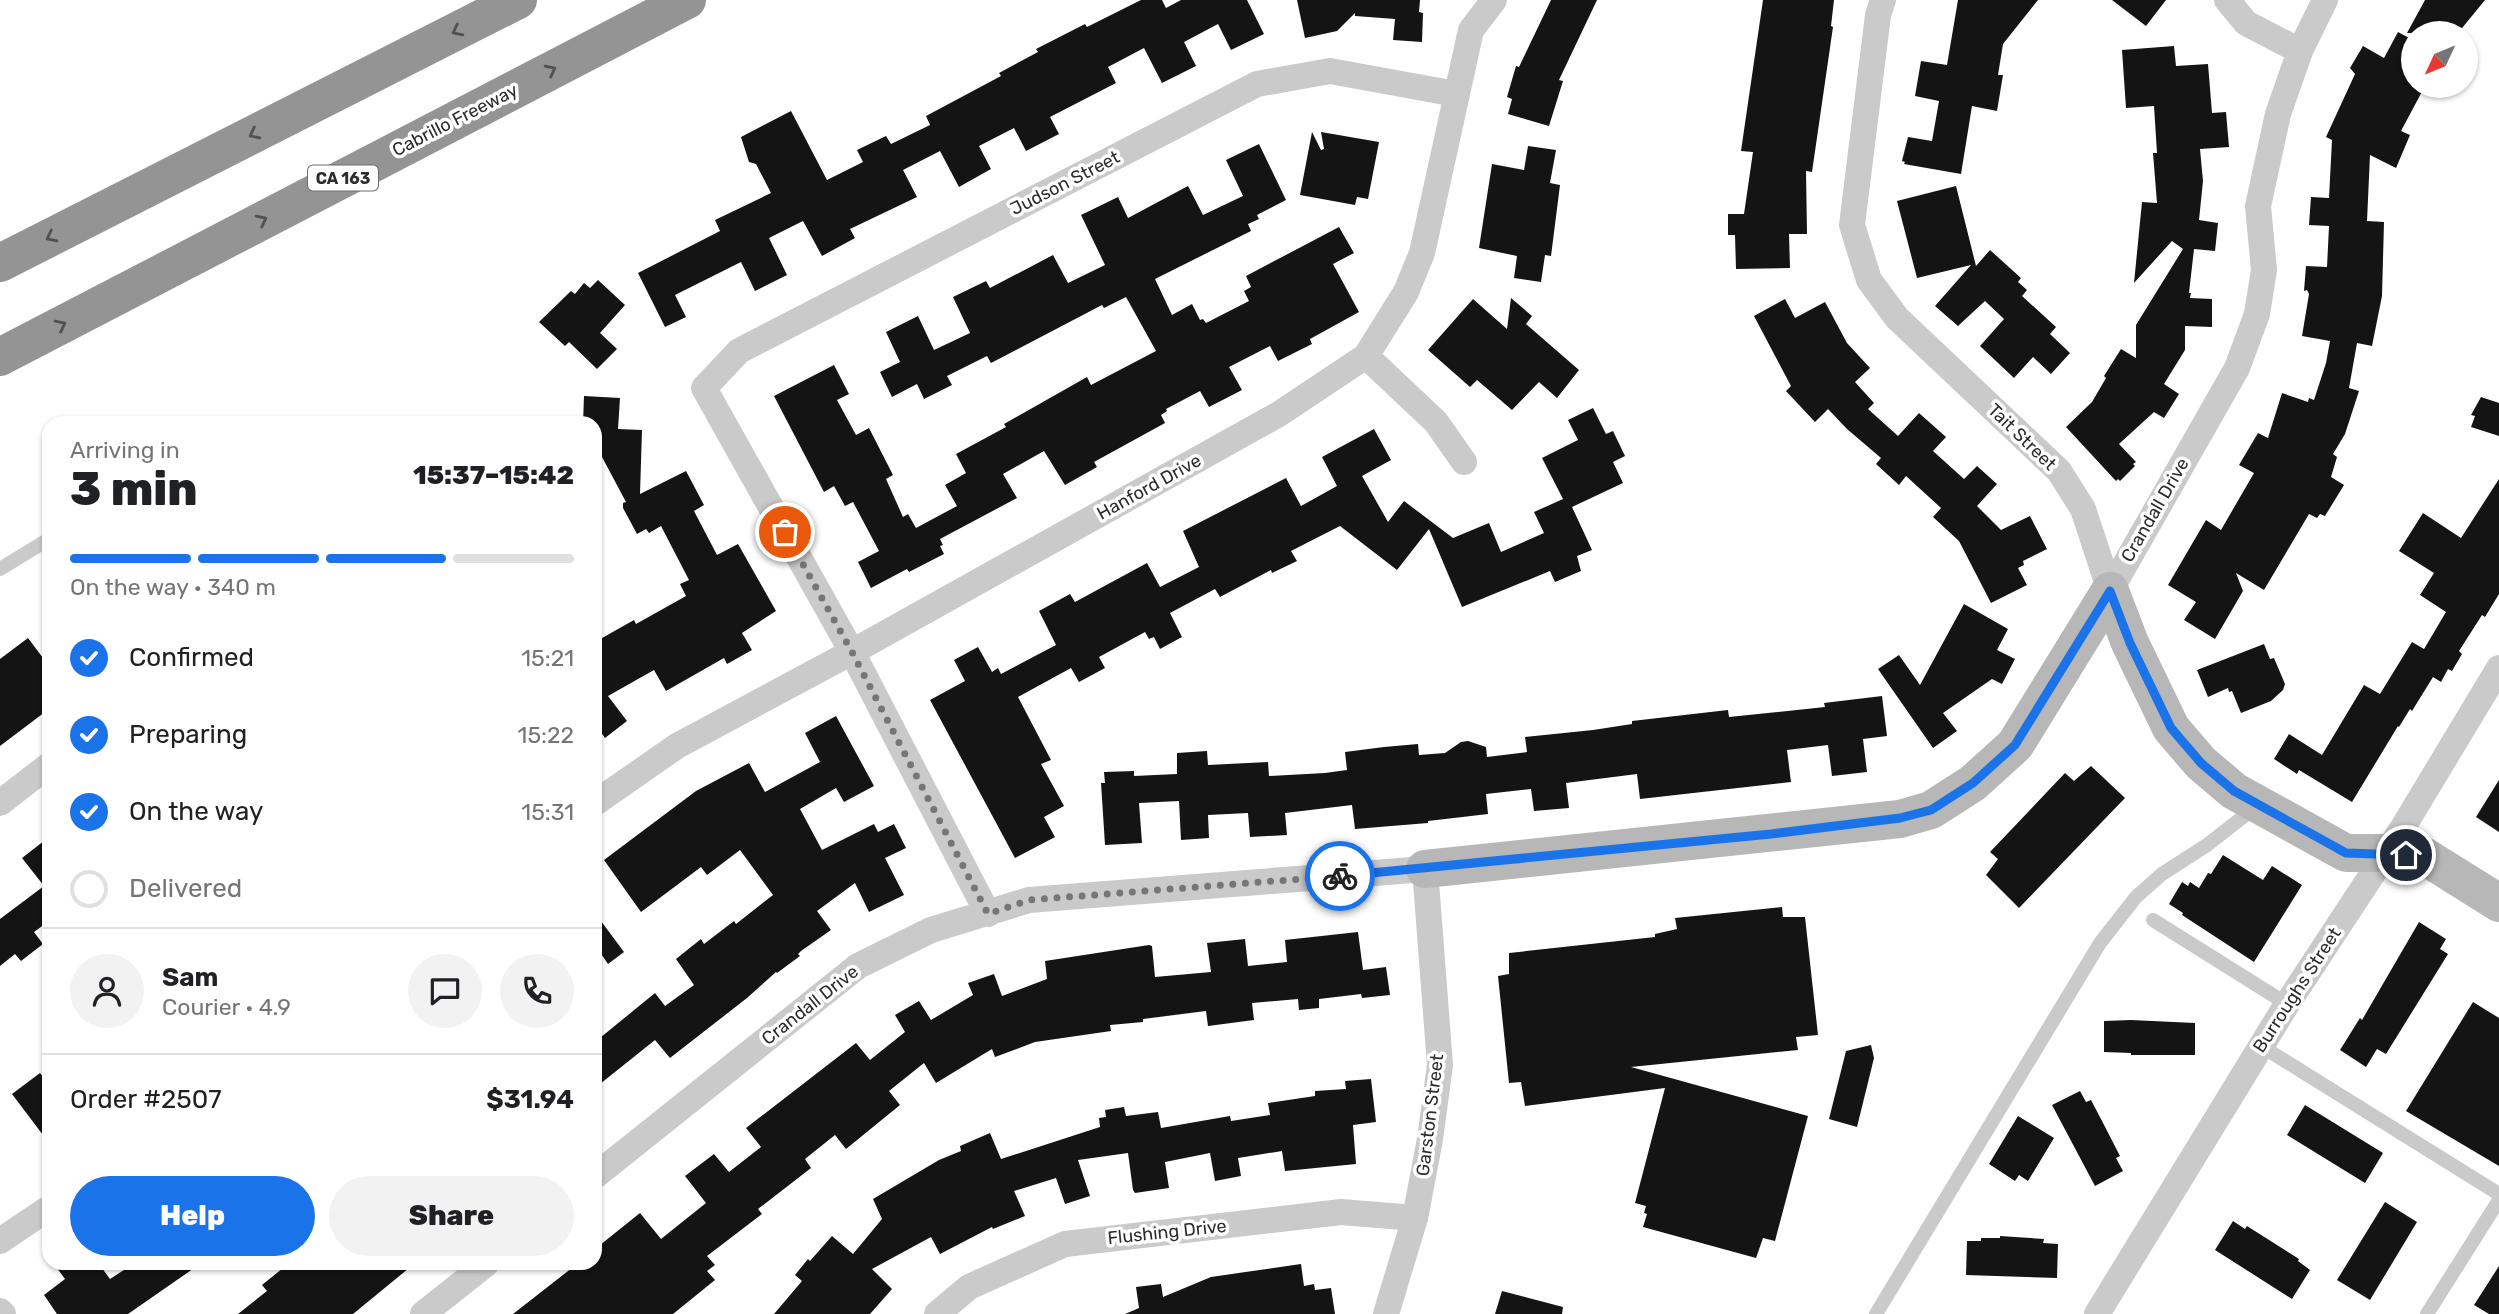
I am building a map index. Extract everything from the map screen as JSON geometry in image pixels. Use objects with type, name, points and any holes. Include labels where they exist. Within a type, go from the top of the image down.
[{"type":"highway","points":[[0,263],[518,0]]},
{"type":"highway","name":"Cabrillo Freeway","points":[[0,357],[687,0]]},
{"type":"street","name":"Hanford Drive","points":[[602,798],[677,746],[852,652],[1279,414],[1326,380],[1366,356],[1406,292],[1422,253],[1471,30],[1494,0]]},
{"type":"street","name":"Tait Street","points":[[1883,0],[1878,15],[1852,225],[1869,280],[1897,318],[2059,471],[2083,509],[2130,643],[2171,728],[2201,763],[2234,791],[2346,853],[2424,856],[2499,903]]},
{"type":"street","points":[[2227,0],[2245,23],[2300,51]]},
{"type":"street","name":"Crandall Drive","points":[[602,1171],[858,966],[931,930],[1029,900],[1425,869],[1887,820],[1931,810],[1973,783],[2015,745],[2110,591],[2237,368],[2257,314],[2264,270],[2259,206],[2278,114],[2300,51],[2325,0]]},
{"type":"street","name":"Judson Street","points":[[852,652],[704,388],[739,351],[1257,84],[1330,71],[1456,94]]},
{"type":"street","points":[[1366,356],[1436,422],[1464,462]]},
{"type":"street","points":[[852,652],[988,914]]},
{"type":"street","name":"Burroughs Street","points":[[2098,1314],[2287,1003],[2387,853],[2499,668]]},
{"type":"street","points":[[0,803],[42,770]]},
{"type":"street","name":"Garston Street","points":[[1386,1314],[1415,1218],[1440,1065],[1425,869]]},
{"type":"street","name":"Flushing Drive","points":[[937,1314],[969,1287],[1065,1244],[1341,1212],[1415,1218]]},
{"type":"street","points":[[0,1241],[42,1213]]},
{"type":"street","points":[[423,1314],[478,1270]]},
{"type":"lane","points":[[0,569],[42,543]]},
{"type":"lane","points":[[1876,1314],[2100,943],[2136,897],[2162,874],[2207,845],[2258,806]]},
{"type":"lane","points":[[2153,920],[2287,1003]]},
{"type":"lane","points":[[2261,1046],[2499,1195]]},
{"type":"lane","points":[[2427,1314],[2499,1200]]},
{"type":"building","points":[[1141,0],[1162,0],[1166,8],[1181,0],[1247,0],[1264,34],[1231,50],[1218,24],[1184,42],[1196,66],[1162,83],[1144,48],[1108,67],[1116,83],[1050,117],[1059,134],[1026,151],[1014,128],[979,146],[991,169],[959,187],[940,151],[903,170],[917,197],[850,229],[855,238],[822,256],[803,221],[769,238],[787,275],[755,291],[741,262],[675,295],[686,317],[665,327],[638,273],[720,231],[715,220],[771,193],[756,164],[749,162],[741,137],[791,111],[827,180],[863,162],[857,150],[886,136],[891,144],[930,125],[926,116],[1001,76],[999,73],[1038,52],[1036,49]]},
{"type":"building","points":[[1297,0],[1420,0],[1419,12],[1423,13],[1422,42],[1393,40],[1395,19],[1355,16],[1355,13],[1337,31],[1305,38]]},
{"type":"building","points":[[1551,0],[1597,0],[1559,80],[1563,81],[1549,126],[1508,114],[1512,99],[1507,97],[1516,66],[1519,67]]},
{"type":"building","points":[[1763,0],[1834,0],[1833,27],[1812,172],[1806,171],[1807,234],[1789,234],[1790,268],[1736,269],[1735,235],[1728,235],[1728,214],[1744,214],[1753,152],[1741,151]]},
{"type":"building","points":[[1958,0],[2038,0],[2003,44],[1998,75],[2003,75],[1997,111],[1972,106],[1961,174],[1904,164],[1902,161],[1908,137],[1932,141],[1939,101],[1915,96],[1921,61],[1947,65]]},
{"type":"building","points":[[2112,0],[2166,0],[2146,26]]},
{"type":"building","points":[[2425,0],[2485,0],[2468,21],[2414,21]]},
{"type":"building","points":[[2398,32],[2401,34],[2401,98],[2419,98],[2401,131],[2410,135],[2396,168],[2370,155],[2367,221],[2384,222],[2382,296],[2372,346],[2357,343],[2349,388],[2359,391],[2345,434],[2333,454],[2337,457],[2331,477],[2344,485],[2325,516],[2320,514],[2317,518],[2309,514],[2264,590],[2236,573],[2243,591],[2215,639],[2184,620],[2196,602],[2168,585],[2206,520],[2221,530],[2254,473],[2239,465],[2258,433],[2268,438],[2282,393],[2308,402],[2309,398],[2314,400],[2330,341],[2302,336],[2309,294],[2307,290],[2304,291],[2306,266],[2327,267],[2329,226],[2309,225],[2311,197],[2329,198],[2332,140],[2326,137],[2355,74],[2350,68],[2363,46],[2384,58]]},
{"type":"building","points":[[2174,46],[2176,66],[2208,64],[2212,113],[2226,112],[2229,147],[2200,149],[2203,181],[2199,220],[2218,223],[2215,251],[2194,249],[2189,293],[2190,298],[2212,299],[2212,327],[2185,326],[2185,350],[2164,384],[2179,394],[2164,418],[2154,412],[2119,444],[2136,462],[2120,481],[2116,481],[2066,427],[2092,402],[2121,349],[2136,358],[2136,325],[2183,249],[2172,241],[2134,283],[2142,202],[2157,203],[2153,153],[2157,153],[2154,106],[2126,108],[2122,50]]},
{"type":"building","points":[[1312,132],[1321,150],[1324,149],[1321,132],[1379,142],[1368,199],[1357,197],[1355,205],[1300,195]]},
{"type":"building","points":[[1259,144],[1286,200],[1257,215],[1259,219],[1248,224],[1251,231],[1155,279],[1172,315],[1192,304],[1200,320],[1203,319],[1206,323],[1249,301],[1244,291],[1251,287],[1246,276],[1339,227],[1354,253],[1333,264],[1359,312],[1310,339],[1312,344],[1278,361],[1270,346],[1229,367],[1242,390],[1209,407],[1200,391],[1166,409],[1161,415],[1165,423],[1094,462],[1097,467],[1065,485],[1044,451],[1003,474],[1017,498],[940,539],[944,554],[871,588],[858,562],[879,551],[853,502],[845,506],[834,486],[824,492],[774,396],[834,365],[849,394],[837,400],[856,435],[869,428],[893,475],[886,479],[903,517],[908,514],[916,528],[957,506],[945,485],[966,473],[956,454],[1087,377],[1091,385],[1156,351],[1126,297],[1104,308],[1102,305],[991,363],[987,356],[947,376],[952,385],[924,399],[917,384],[892,397],[880,372],[900,362],[886,332],[918,316],[934,350],[970,333],[953,297],[986,281],[990,288],[1053,255],[1068,283],[1105,265],[1081,215],[1118,197],[1128,218],[1188,186],[1203,215],[1243,196],[1226,160]]},
{"type":"building","points":[[1528,146],[1556,150],[1550,183],[1560,185],[1551,256],[1545,255],[1541,282],[1514,278],[1517,256],[1479,248],[1492,164],[1524,170]]},
{"type":"building","points":[[1956,186],[1976,266],[1990,250],[2021,278],[2018,282],[2027,290],[2022,296],[2056,327],[2050,334],[2070,353],[2051,374],[2033,357],[2014,378],[1980,346],[2004,319],[1985,301],[1958,326],[1935,306],[1971,265],[1917,278],[1897,201]]},
{"type":"building","points":[[598,280],[625,305],[600,333],[617,349],[597,369],[569,342],[565,346],[539,322],[571,291],[575,294],[584,283],[590,288]]},
{"type":"building","points":[[1511,298],[1532,316],[1526,324],[1579,370],[1557,398],[1539,382],[1512,410],[1477,380],[1470,387],[1428,350],[1473,299],[1507,329]]},
{"type":"building","points":[[1785,299],[1795,318],[1825,302],[1847,343],[1870,368],[1855,382],[1874,403],[1868,409],[1898,436],[1919,413],[1946,437],[1933,451],[1964,479],[1977,466],[1997,484],[1977,506],[2001,530],[2030,516],[2047,549],[2023,561],[2024,565],[2018,568],[2027,585],[1991,603],[1959,541],[1933,517],[1941,508],[1906,476],[1899,485],[1876,464],[1881,458],[1828,409],[1815,422],[1786,391],[1791,386],[1754,316]]},
{"type":"building","points":[[584,396],[620,398],[618,429],[642,430],[640,494],[686,471],[704,505],[694,511],[717,555],[738,544],[776,611],[742,633],[752,650],[727,664],[724,658],[666,691],[654,670],[608,696],[627,721],[605,738],[602,734],[602,638],[634,620],[636,624],[686,596],[680,584],[689,580],[661,526],[649,533],[646,529],[637,534],[623,508],[623,503],[626,502],[602,457],[602,416],[583,416]]},
{"type":"building","points":[[2481,397],[2499,403],[2499,436],[2471,427],[2475,416],[2471,415]]},
{"type":"building","points":[[1593,408],[1606,434],[1613,431],[1625,456],[1613,462],[1623,483],[1572,507],[1592,550],[1577,556],[1581,571],[1555,582],[1550,571],[1462,607],[1429,529],[1397,570],[1340,526],[1291,551],[1297,561],[1272,573],[1271,570],[1220,597],[1215,589],[1170,613],[1182,637],[1160,649],[1154,637],[1149,639],[1145,632],[1099,657],[1105,668],[1079,682],[1071,668],[1018,697],[1051,760],[1041,764],[1064,806],[1044,817],[1055,837],[1015,858],[930,700],[965,681],[954,660],[978,647],[992,672],[998,668],[1001,674],[1056,645],[1039,611],[1070,594],[1075,602],[1147,563],[1160,587],[1199,567],[1183,531],[1286,478],[1301,506],[1337,486],[1322,457],[1374,429],[1391,460],[1362,476],[1388,522],[1404,501],[1453,538],[1489,523],[1501,552],[1544,533],[1534,512],[1563,499],[1542,458],[1578,440],[1568,420]]},
{"type":"building","points":[[2499,479],[2499,594],[2459,651],[2462,654],[2452,671],[2448,669],[2441,682],[2433,677],[2412,711],[2410,709],[2352,802],[2299,770],[2297,774],[2274,759],[2289,734],[2322,755],[2364,685],[2380,694],[2412,642],[2424,649],[2446,612],[2420,595],[2434,573],[2399,551],[2423,513],[2461,538]]},
{"type":"building","points":[[1964,604],[2008,629],[1997,650],[2015,659],[2002,684],[1992,679],[1943,713],[1957,731],[1933,748],[1878,669],[1899,655],[1920,685]]},
{"type":"building","points":[[28,638],[42,657],[42,714],[0,746],[0,659]]},
{"type":"building","points":[[2264,644],[2270,659],[2274,658],[2285,684],[2283,690],[2271,701],[2241,713],[2232,691],[2229,692],[2228,688],[2208,697],[2197,670]]},
{"type":"building","points":[[1882,696],[1887,736],[1863,739],[1867,772],[1832,776],[1828,745],[1787,750],[1791,782],[1640,799],[1637,774],[1566,783],[1569,808],[1534,811],[1531,789],[1486,794],[1488,814],[1428,823],[1355,829],[1352,805],[1285,813],[1287,835],[1250,837],[1248,813],[1208,815],[1209,838],[1181,840],[1179,801],[1139,803],[1142,843],[1105,845],[1101,783],[1105,783],[1104,772],[1134,771],[1134,776],[1177,774],[1177,753],[1207,751],[1208,765],[1268,762],[1269,776],[1325,773],[1347,770],[1345,752],[1418,744],[1419,755],[1445,753],[1461,742],[1468,741],[1486,747],[1487,757],[1527,752],[1525,737],[1728,710],[1729,717],[1825,707],[1824,703]]},
{"type":"building","points":[[836,716],[874,786],[844,802],[836,788],[800,809],[822,850],[874,824],[878,832],[894,824],[906,848],[885,858],[904,895],[869,912],[855,883],[817,911],[831,930],[801,951],[798,954],[800,956],[776,972],[747,998],[670,1058],[655,1040],[602,1082],[602,1036],[655,993],[665,1006],[694,985],[676,959],[701,939],[704,944],[734,921],[736,924],[773,895],[740,850],[707,875],[701,867],[641,912],[604,860],[696,791],[749,763],[765,792],[820,762],[805,733]]},
{"type":"building","points":[[2091,766],[2125,798],[2019,908],[1986,875],[1998,859],[1990,852],[2065,773],[2074,781]]},
{"type":"building","points":[[2499,780],[2499,832],[2476,817]]},
{"type":"building","points":[[42,842],[42,883],[22,858]]},
{"type":"building","points":[[2223,855],[2263,880],[2272,866],[2302,885],[2254,962],[2169,904],[2182,882],[2188,886],[2190,882],[2199,888]]},
{"type":"building","points":[[42,888],[42,926],[34,932],[42,945],[21,961],[15,954],[0,966],[0,919]]},
{"type":"building","points":[[1782,907],[1783,917],[1805,917],[1818,1035],[1796,1037],[1798,1050],[1631,1067],[1808,1116],[1775,1241],[1763,1238],[1756,1258],[1643,1227],[1647,1214],[1644,1213],[1646,1206],[1635,1203],[1665,1088],[1525,1106],[1521,1082],[1509,1083],[1498,976],[1509,974],[1509,953],[1655,937],[1655,934],[1677,929],[1675,918]]},
{"type":"building","points":[[602,922],[624,952],[608,964],[602,955]]},
{"type":"building","points":[[2419,922],[2446,939],[2440,949],[2448,954],[2386,1054],[2377,1049],[2366,1067],[2340,1050],[2360,1018],[2362,1020]]},
{"type":"building","points":[[1358,932],[1363,970],[1386,967],[1390,995],[1362,998],[1361,994],[1319,999],[1319,1008],[1299,1010],[1298,999],[1252,1003],[1254,1020],[1208,1026],[1206,1011],[1110,1025],[1111,1031],[1035,1042],[995,1057],[992,1049],[936,1083],[924,1063],[889,1091],[900,1105],[846,1149],[835,1135],[805,1159],[811,1168],[758,1209],[762,1214],[707,1256],[715,1265],[707,1271],[715,1280],[673,1314],[513,1314],[569,1270],[602,1270],[602,1243],[640,1213],[661,1239],[706,1203],[685,1176],[714,1154],[729,1172],[761,1147],[746,1128],[856,1043],[870,1060],[905,1032],[895,1015],[919,1001],[931,1020],[973,995],[968,983],[994,974],[1002,996],[1047,979],[1045,961],[1149,945],[1152,946],[1155,977],[1211,972],[1207,943],[1245,939],[1248,966],[1287,962],[1285,940]]},
{"type":"building","points":[[2473,1002],[2499,1018],[2499,1166],[2406,1111]]},
{"type":"building","points":[[2104,1021],[2195,1023],[2195,1055],[2131,1055],[2104,1052]]},
{"type":"building","points":[[1871,1045],[1874,1058],[1857,1127],[1829,1119],[1846,1051]]},
{"type":"building","points":[[40,1073],[42,1075],[42,1134],[12,1094]]},
{"type":"building","points":[[1371,1079],[1376,1122],[1353,1125],[1356,1164],[1285,1171],[1282,1151],[1238,1158],[1241,1176],[1215,1181],[1210,1153],[1165,1162],[1169,1188],[1135,1193],[1128,1153],[1078,1160],[1090,1196],[1065,1204],[1056,1178],[1014,1191],[1025,1216],[993,1229],[992,1227],[940,1254],[931,1237],[872,1269],[892,1289],[870,1314],[774,1314],[802,1281],[795,1275],[832,1236],[853,1254],[882,1219],[873,1199],[939,1160],[961,1151],[960,1146],[990,1133],[1001,1159],[1100,1127],[1099,1118],[1106,1117],[1105,1110],[1124,1107],[1126,1116],[1158,1112],[1161,1128],[1230,1116],[1231,1121],[1270,1115],[1268,1103],[1315,1096],[1315,1091],[1346,1089],[1345,1081]]},
{"type":"building","points":[[2080,1091],[2086,1102],[2091,1100],[2120,1156],[2116,1158],[2123,1171],[2095,1186],[2052,1105]]},
{"type":"building","points":[[2305,1105],[2383,1153],[2365,1183],[2287,1135]]},
{"type":"building","points":[[2018,1116],[2054,1138],[2028,1181],[2019,1175],[2015,1181],[1989,1164]]},
{"type":"building","points":[[2385,1202],[2417,1222],[2370,1300],[2337,1280]]},
{"type":"building","points":[[2233,1221],[2245,1229],[2247,1226],[2299,1259],[2298,1261],[2310,1270],[2292,1299],[2215,1250]]},
{"type":"building","points":[[2000,1236],[2044,1239],[2043,1243],[2058,1244],[2057,1278],[1966,1275],[1967,1241]]},
{"type":"building","points":[[1301,1264],[1304,1286],[1314,1284],[1315,1290],[1331,1288],[1335,1314],[1125,1314],[1139,1308],[1136,1287],[1161,1284],[1163,1297],[1211,1277]]},
{"type":"building","points":[[2499,1266],[2499,1314],[2489,1314],[2474,1305]]},
{"type":"building","points":[[58,1270],[103,1270],[110,1279],[124,1270],[191,1270],[128,1314],[57,1314],[44,1295],[65,1279]]},
{"type":"building","points":[[281,1270],[407,1270],[353,1314],[238,1314],[267,1291],[262,1285]]},
{"type":"building","points":[[1502,1291],[1563,1307],[1562,1314],[1495,1314]]},
{"type":"way so far","points":[[785,532],[852,652],[988,914],[1029,900],[1340,876]]},
{"type":"route","points":[[1340,876],[1771,834],[1900,818],[1931,810],[1973,783],[2015,745],[2110,591],[2130,643],[2171,728],[2201,763],[2234,791],[2258,806],[2346,853],[2406,855]]}]
